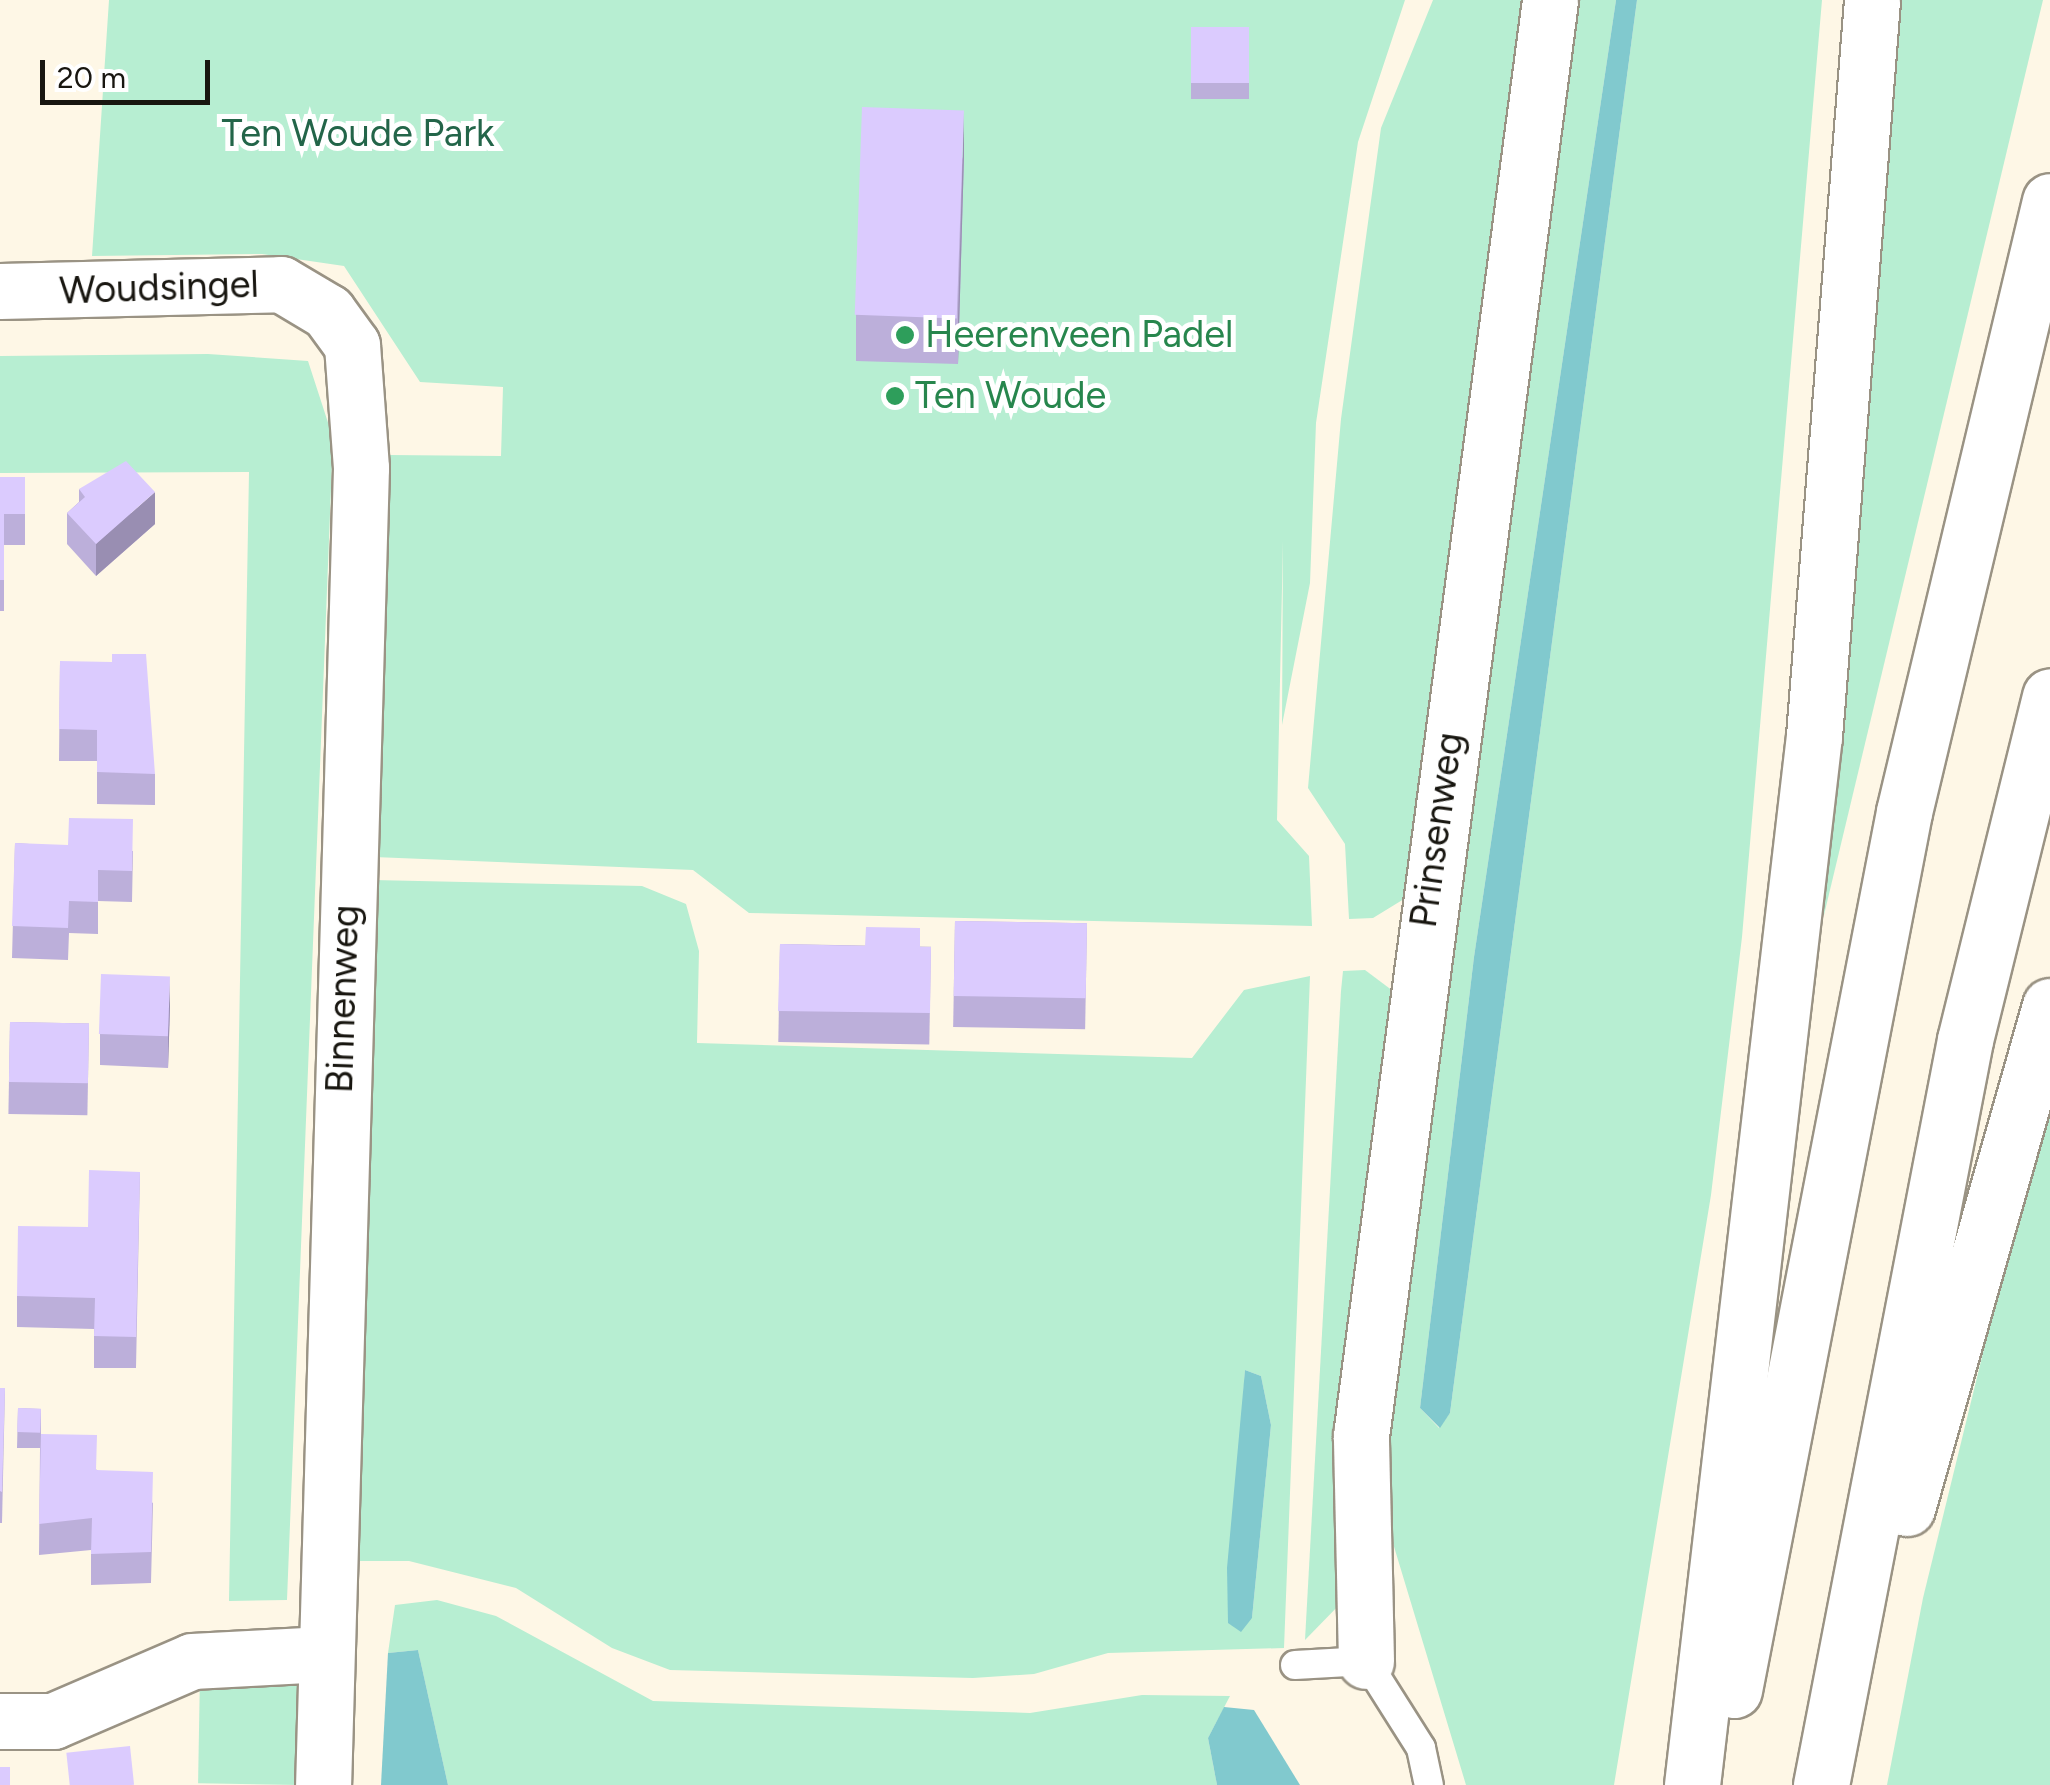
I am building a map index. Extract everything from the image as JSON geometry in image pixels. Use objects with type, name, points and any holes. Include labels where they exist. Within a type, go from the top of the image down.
[{"type":"main road","name":"Prinsenweg","points":[[1366,1661],[1361,1436],[1550,0]]},
{"type":"main road","points":[[1692,1785],[1814,736],[1872,0]]},
{"type":"main road","points":[[1716,1785],[1904,812],[2050,201]]},
{"type":"main road","name":"Woudsingel","points":[[0,291],[281,284],[328,312],[352,345]]},
{"type":"main road","name":"Binnenweg","points":[[323,1785],[360,468],[352,345]]},
{"type":"main road","points":[[1825,1785],[1965,1040],[2050,696]]},
{"type":"main road","points":[[1825,1785],[2050,1006]]},
{"type":"main road","points":[[0,1721],[53,1721],[192,1661],[325,1654]]},
{"type":"lane","points":[[1294,1666],[1366,1661],[1421,1748],[1428,1785]]},
{"type":"green space","name":"Ten Woude","points":[[109,0],[1405,0],[1358,142],[1316,423],[1310,583],[1282,725],[1283,541],[1277,820],[1309,856],[1312,926],[749,913],[693,870],[374,857],[380,478],[389,455],[501,456],[503,387],[420,382],[344,266],[262,254],[92,256]]},
{"type":"green space","points":[[1433,0],[1521,0],[1404,899],[1373,918],[1349,919],[1345,844],[1308,788],[1341,419],[1381,128]]},
{"type":"green space","points":[[1571,0],[1616,0],[1474,957],[1420,1408],[1439,1428],[1450,1413],[1637,0],[1822,0],[1742,937],[1711,1195],[1614,1785],[1466,1785],[1392,1540],[1384,1436]]},
{"type":"green space","points":[[1891,0],[2043,0],[1824,915],[1808,914]]},
{"type":"green space","points":[[208,354],[308,361],[333,438],[287,1600],[229,1601],[249,472],[0,473],[0,356]]},
{"type":"green space","points":[[373,880],[642,886],[686,904],[699,951],[697,1043],[1192,1058],[1244,990],[1310,976],[1284,1648],[1108,1653],[1034,1674],[973,1678],[670,1670],[612,1648],[516,1588],[409,1561],[358,1561]],"holes":[[[1245,1370],[1261,1376],[1271,1425],[1252,1618],[1228,1623]]]},
{"type":"green space","points":[[1365,970],[1393,991],[1344,1600],[1305,1640],[1341,991],[1343,971]]},
{"type":"green space","points":[[2050,1079],[2050,1785],[1887,1785],[1923,1598]]},
{"type":"green space","points":[[437,1600],[496,1616],[653,1701],[1030,1713],[1142,1695],[1230,1696],[1208,1738],[1217,1785],[448,1785],[418,1650],[388,1653],[395,1605]]},
{"type":"green space","points":[[200,1672],[301,1674],[299,1785],[198,1783]]},
{"type":"water","points":[[1616,0],[1637,0],[1450,1413],[1440,1428],[1420,1408],[1474,957]]},
{"type":"water","points":[[1245,1370],[1261,1376],[1271,1425],[1252,1618],[1241,1632],[1228,1623],[1227,1568]]},
{"type":"water","points":[[418,1650],[448,1785],[381,1785],[388,1653]]},
{"type":"water","points":[[1224,1707],[1254,1710],[1300,1785],[1217,1785],[1208,1738]]},
{"type":"building","points":[[1191,27],[1249,27],[1249,83],[1191,83]]},
{"type":"building","points":[[862,107],[964,111],[957,318],[855,315]]},
{"type":"building","points":[[126,461],[155,492],[96,544],[67,513],[85,497],[79,489]]},
{"type":"building","points":[[0,477],[25,477],[25,514],[4,514],[4,580],[0,580]]},
{"type":"building","points":[[112,654],[146,654],[155,774],[97,772],[97,730],[59,729],[60,661],[112,662]]},
{"type":"building","points":[[69,818],[133,819],[132,871],[98,870],[98,902],[69,901],[68,928],[12,926],[15,843],[68,845]]},
{"type":"building","points":[[955,921],[1087,923],[1086,998],[954,996]]},
{"type":"building","points":[[866,927],[920,928],[920,947],[931,947],[930,1013],[778,1011],[780,944],[865,946]]},
{"type":"building","points":[[101,974],[170,976],[168,1036],[99,1034]]},
{"type":"building","points":[[10,1022],[89,1023],[88,1083],[9,1082]]},
{"type":"building","points":[[89,1170],[140,1172],[136,1337],[94,1336],[95,1298],[17,1296],[18,1226],[88,1227]]},
{"type":"building","points":[[0,1388],[5,1388],[2,1492],[0,1491]]},
{"type":"building","points":[[18,1408],[41,1409],[40,1433],[17,1432]]},
{"type":"building","points":[[41,1434],[97,1435],[96,1470],[153,1472],[151,1552],[91,1554],[92,1518],[39,1524]]},
{"type":"building","points":[[130,1746],[134,1785],[70,1785],[66,1753]]},
{"type":"building","points":[[0,1767],[10,1767],[10,1785],[0,1785]]},
{"type":"place","name":"Heerenveen Padel","points":[[905,335]]},
{"type":"place","name":"Ten Woude","points":[[895,396]]},
{"type":"park label","name":"Ten Woude Park","points":[[358,134]]}]
